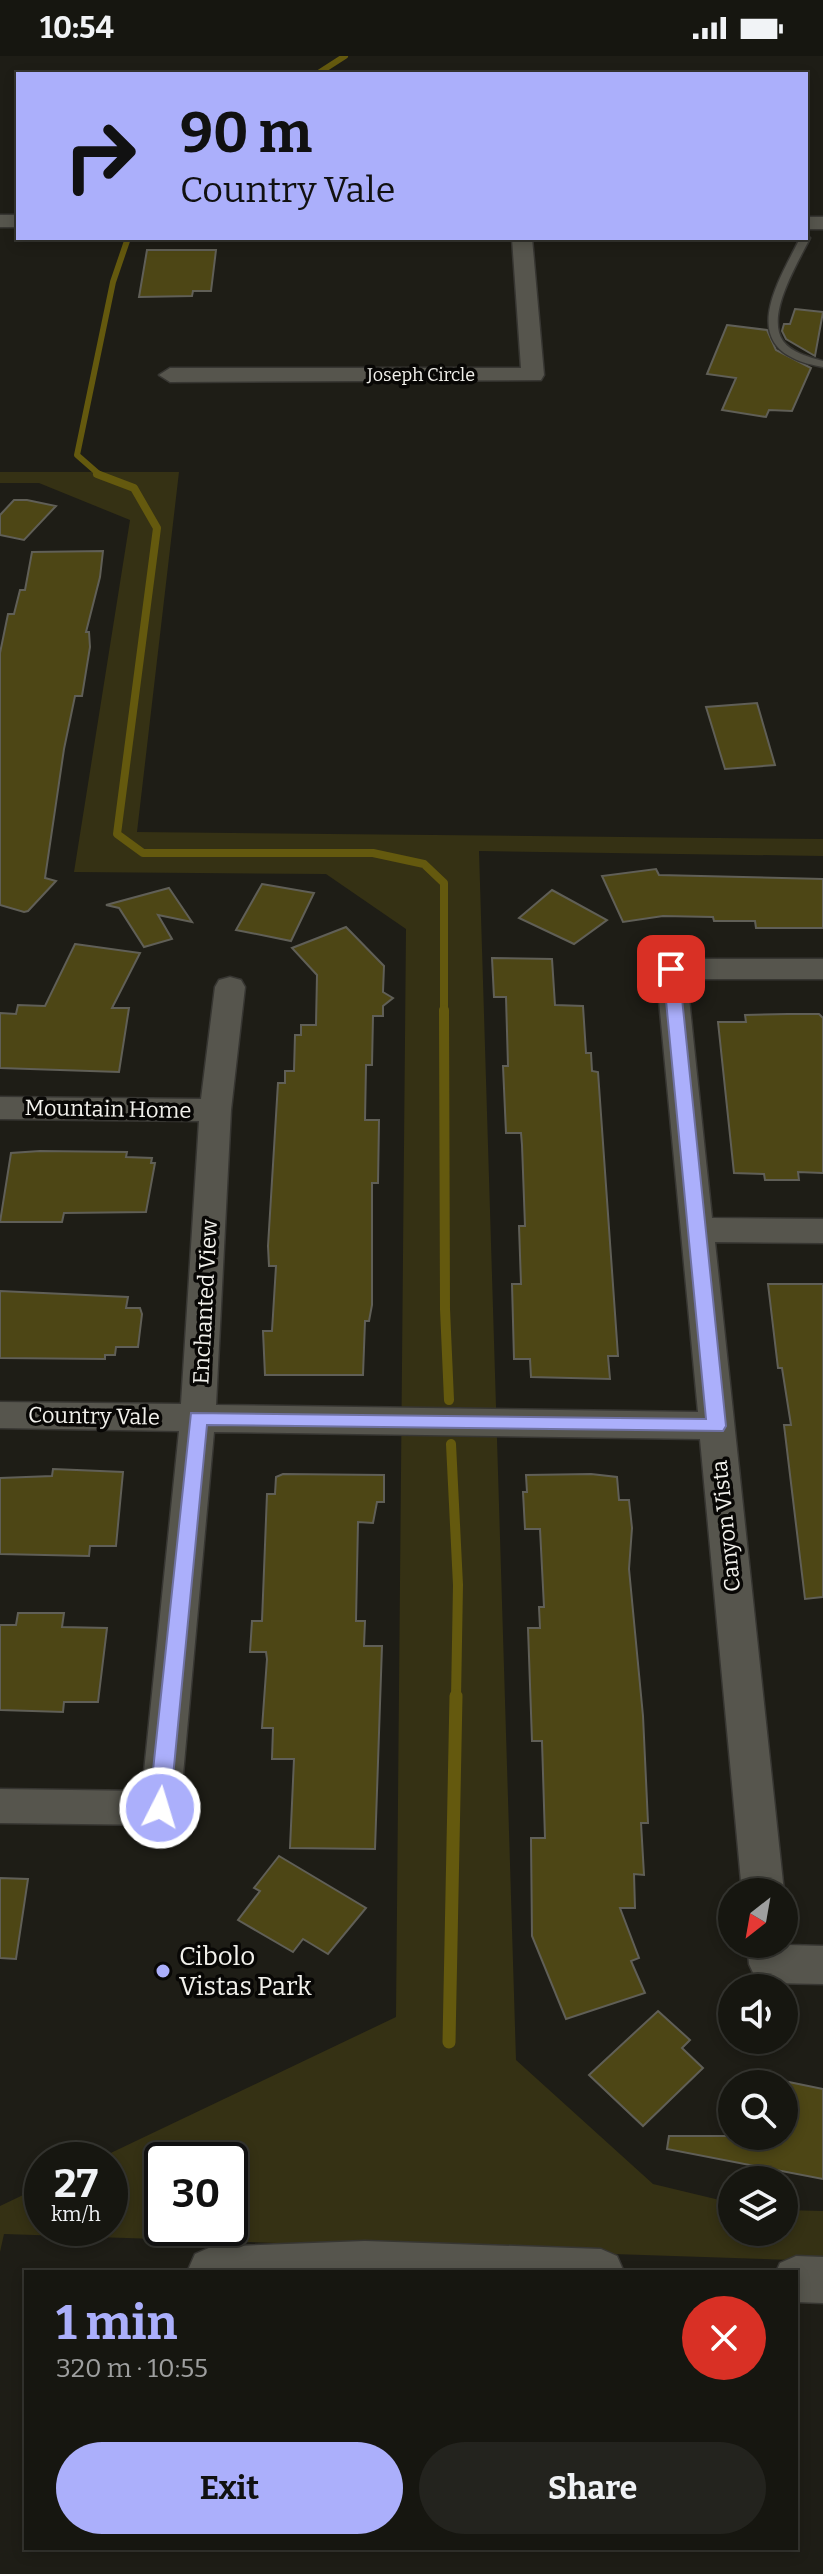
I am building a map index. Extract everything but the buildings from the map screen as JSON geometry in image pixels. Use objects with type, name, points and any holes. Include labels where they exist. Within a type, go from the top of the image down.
[{"type":"street","name":"Joseph Circle","points":[[170,375],[533,375],[522,240]]},
{"type":"street","name":"Canyon Vista","points":[[762,1878],[671,969],[823,969]]},
{"type":"street","name":"Enchanted View","points":[[0,1806],[160,1808],[198,1418],[215,1110],[230,987]]},
{"type":"street","name":"Mountain Home","points":[[0,1108],[215,1110]]},
{"type":"street","points":[[697,1230],[823,1231]]},
{"type":"street","name":"Country Vale","points":[[0,1415],[716,1426]]},
{"type":"street","points":[[789,1958],[823,1965]]},
{"type":"street","points":[[211,2270],[365,2263],[549,2270]]},
{"type":"street","points":[[798,2279],[823,2280]]},
{"type":"lane","points":[[804,240],[774,304],[769,328],[778,345],[799,357],[823,364]]},
{"type":"shaded area","points":[[0,472],[179,472],[137,832],[823,839],[823,856],[479,851],[516,2060],[653,2184],[718,2200],[718,2246],[798,2246],[798,2210],[823,2211],[823,2261],[248,2242],[248,2142],[144,2142],[144,2239],[128,2238],[128,2145],[396,2017],[406,929],[326,874],[74,872],[130,520],[39,483],[0,483]]},
{"type":"shaded area","points":[[24,2195],[24,2235],[4,2234],[0,2252],[0,2206]]},
{"type":"waterway","points":[[320,72],[345,56]]},
{"type":"waterway","points":[[100,475],[77,455],[113,282],[127,240]]},
{"type":"waterway","points":[[100,475],[134,488],[157,528],[117,834],[143,853],[373,853],[424,864],[444,883],[444,1010]]},
{"type":"waterway","points":[[444,1010],[445,1309],[449,1400]]},
{"type":"waterway","points":[[451,1444],[458,1585],[456,1698]]},
{"type":"waterway","points":[[449,2042],[456,1696]]},
{"type":"place","name":"Cibolo Vistas Park","points":[[163,1971]]},
{"type":"route","points":[[160,1808],[198,1418],[716,1426],[671,969]]}]
